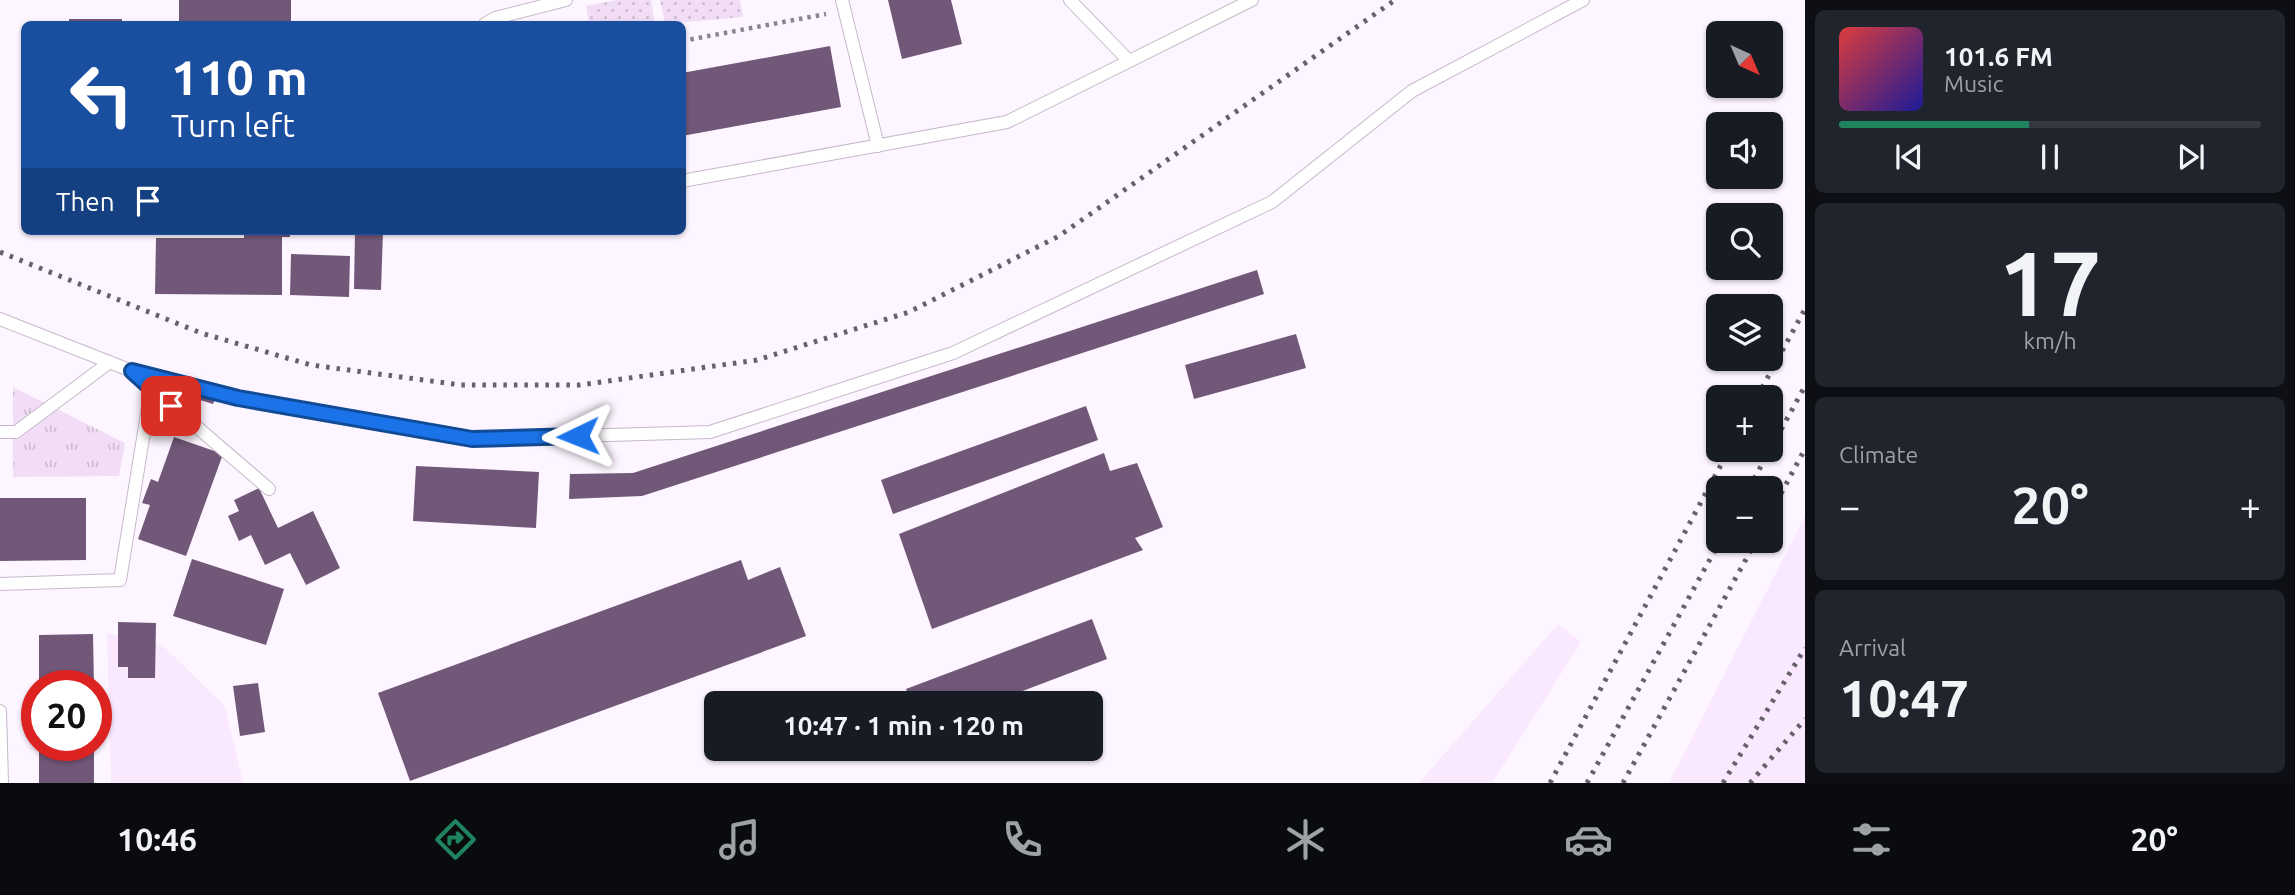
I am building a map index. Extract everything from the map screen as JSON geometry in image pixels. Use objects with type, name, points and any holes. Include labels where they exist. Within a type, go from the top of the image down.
[{"type":"lane","points":[[490,21],[512,7],[566,0]]},
{"type":"lane","points":[[1069,0],[1129,61]]},
{"type":"lane","points":[[686,180],[1007,122],[1252,0]]},
{"type":"lane","points":[[0,319],[132,371],[238,398],[472,439],[710,432],[953,353],[1272,202],[1412,91],[1583,0]]},
{"type":"lane","points":[[844,6],[878,146]]},
{"type":"lane","points":[[0,432],[16,432],[110,362]]},
{"type":"lane","points":[[132,371],[269,489]]},
{"type":"lane","points":[[0,584],[121,580],[151,389]]},
{"type":"lane","points":[[0,711],[2,783]]},
{"type":"path","points":[[686,39],[844,6]]},
{"type":"shaded area","points":[[1805,516],[1805,783],[1669,783]]},
{"type":"shaded area","points":[[1558,624],[1581,642],[1492,783],[1419,783]]},
{"type":"shaded area","points":[[107,633],[162,645],[225,706],[243,783],[111,783],[112,670],[108,670]]},
{"type":"green space","points":[[617,0],[651,0],[654,21],[588,21],[586,6]]},
{"type":"green space","points":[[660,0],[740,0],[743,17],[686,22],[664,21]]},
{"type":"green space","points":[[13,387],[125,443],[119,476],[13,477]]},
{"type":"building","points":[[179,0],[291,0],[291,21],[179,21]]},
{"type":"building","points":[[888,0],[951,0],[962,44],[902,59]]},
{"type":"building","points":[[69,19],[122,19],[122,21]]},
{"type":"building","points":[[830,46],[841,107],[686,135],[686,72]]},
{"type":"building","points":[[244,235],[290,235],[282,237],[282,295],[155,294],[156,238],[244,238]]},
{"type":"building","points":[[355,235],[383,235],[381,290],[354,289]]},
{"type":"building","points":[[291,254],[350,256],[349,297],[290,295]]},
{"type":"building","points":[[1257,270],[1264,294],[642,496],[569,499],[570,474],[633,473]]},
{"type":"building","points":[[1296,334],[1306,368],[1194,399],[1185,365]]},
{"type":"building","points":[[202,383],[219,389],[213,404],[197,399]]},
{"type":"building","points":[[1086,406],[1098,440],[893,514],[881,480]]},
{"type":"building","points":[[174,437],[223,454],[186,556],[138,539],[150,505],[142,503],[151,479],[158,482]]},
{"type":"building","points":[[1104,453],[1110,471],[1137,463],[1163,527],[1135,538],[1143,550],[932,629],[899,534]]},
{"type":"building","points":[[416,466],[539,472],[536,528],[413,521]]},
{"type":"building","points":[[259,488],[278,528],[313,511],[340,568],[306,585],[290,553],[265,565],[251,535],[239,541],[228,516],[239,511],[234,500]]},
{"type":"building","points":[[0,498],[86,498],[86,560],[0,561]]},
{"type":"building","points":[[192,559],[284,589],[266,645],[173,616]]},
{"type":"building","points":[[741,560],[748,580],[780,567],[806,636],[410,781],[378,693]]},
{"type":"building","points":[[1092,619],[1107,659],[1022,691],[906,689]]},
{"type":"building","points":[[118,622],[156,623],[155,678],[128,678],[128,667],[118,667]]},
{"type":"building","points":[[93,634],[94,670],[39,670],[39,635]]},
{"type":"building","points":[[258,683],[265,732],[240,736],[233,686]]},
{"type":"building","points":[[39,761],[94,761],[94,783],[39,783]]},
{"type":"railway","points":[[0,252],[201,333],[311,365],[461,385],[580,385],[757,360],[909,312],[1059,236],[1395,0]]},
{"type":"railway","points":[[1764,385],[1805,309]]},
{"type":"railway","points":[[1783,426],[1805,386]]},
{"type":"railway","points":[[1783,490],[1805,449]]},
{"type":"railway","points":[[1550,783],[1723,462]]},
{"type":"railway","points":[[1756,476],[1763,462]]},
{"type":"railway","points":[[1587,783],[1713,553]]},
{"type":"railway","points":[[1623,783],[1749,553]]},
{"type":"railway","points":[[1723,783],[1805,648]]},
{"type":"railway","points":[[1750,783],[1805,719]]},
{"type":"route","points":[[171,406],[132,371],[238,398],[472,439],[578,436]]}]
